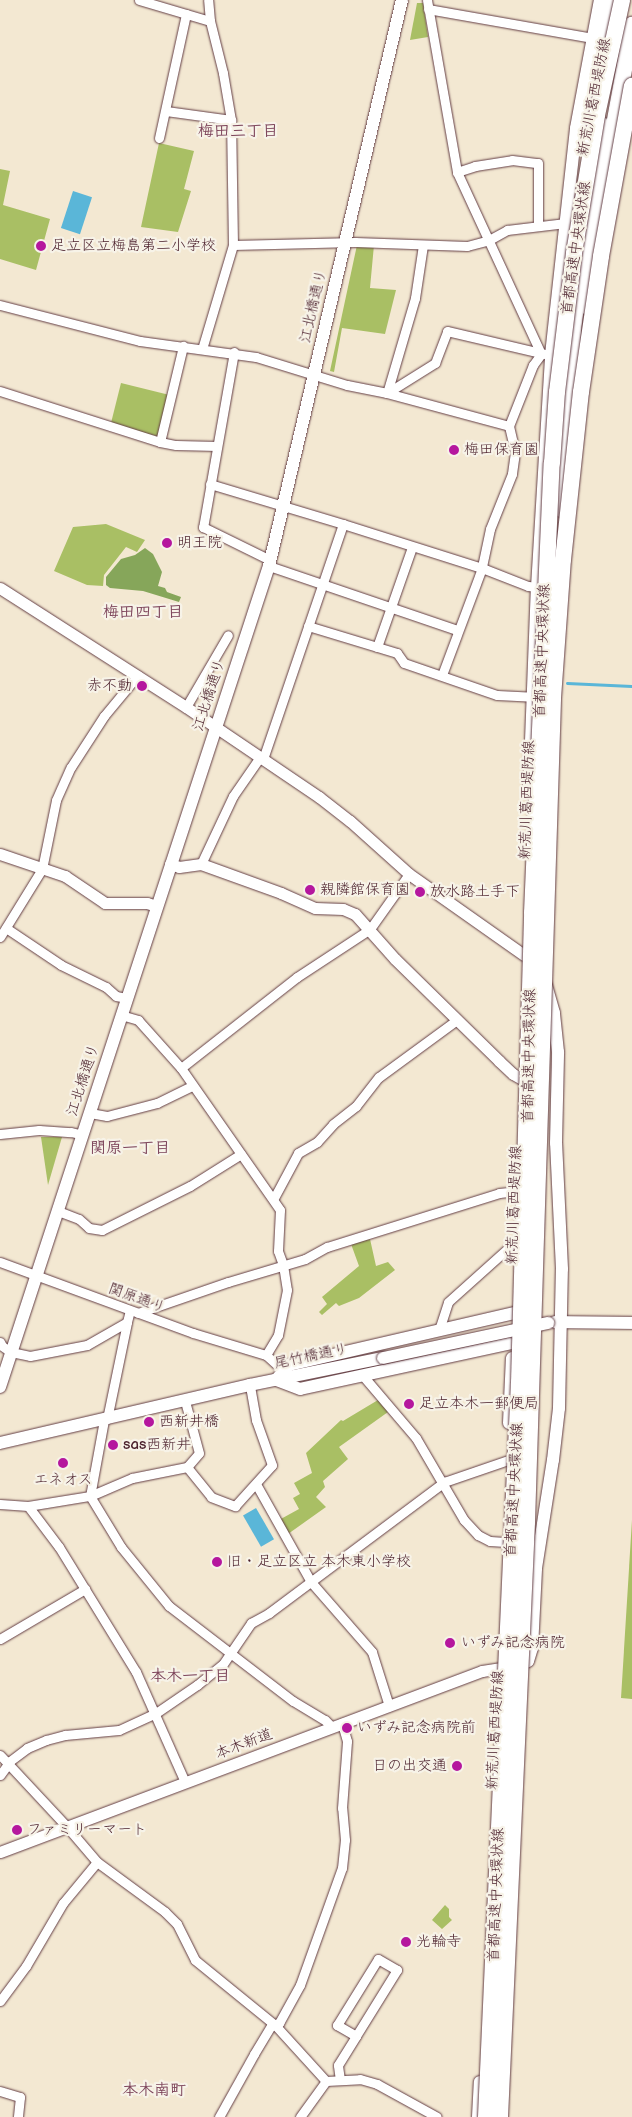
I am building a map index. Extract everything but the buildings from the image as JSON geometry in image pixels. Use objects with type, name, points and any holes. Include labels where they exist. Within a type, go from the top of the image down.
[{"type":"highway","points":[[584,189],[590,114],[612,0]]},
{"type":"highway","name":"首都高速中央環状線","points":[[486,2117],[518,1393],[532,913],[547,551],[558,384],[584,189],[597,115],[622,0]]},
{"type":"highway","points":[[581,392],[585,316],[590,272],[602,192],[632,25]]},
{"type":"highway","name":"首都高速中央環状線","points":[[500,2117],[527,1522],[544,914],[553,698],[563,560],[581,392],[601,256],[632,86]]},
{"type":"main road","name":"江北橋通り","points":[[0,1387],[6,1359],[58,1211],[156,906],[270,563],[402,0]]},
{"type":"main road","name":"新荒川葛西堤防線","points":[[478,2117],[505,1542],[522,1079],[532,697],[546,354],[566,222],[576,128],[600,0]]},
{"type":"main road","name":"新荒川葛西堤防線","points":[[492,2117],[514,1667],[548,697],[572,357],[585,247],[604,118],[630,0]]},
{"type":"main road","points":[[500,1668],[525,1664],[532,1648],[536,1568],[554,1460],[559,1408],[561,1218],[556,1143],[557,1031],[551,998],[537,970],[524,955]]},
{"type":"main road","points":[[526,1340],[364,1377],[300,1389],[283,1377],[289,1365],[527,1310]]},
{"type":"main road","name":"尾竹橋通り","points":[[0,1443],[283,1377],[383,1358],[548,1322],[632,1323]]},
{"type":"street","points":[[139,0],[210,21]]},
{"type":"street","points":[[202,349],[233,245],[231,120],[223,73],[210,21],[208,0]]},
{"type":"street","points":[[546,354],[457,172],[428,5],[592,38]]},
{"type":"street","points":[[159,138],[186,14]]},
{"type":"street","points":[[166,111],[231,120]]},
{"type":"street","points":[[457,172],[475,166],[512,160],[538,163],[538,226]]},
{"type":"street","points":[[233,245],[344,242],[467,246],[489,240],[507,230],[566,222]]},
{"type":"street","points":[[387,393],[415,298],[423,245]]},
{"type":"street","points":[[0,305],[140,341],[234,352],[315,374],[347,385],[387,393],[509,426]]},
{"type":"street","points":[[387,393],[435,363],[447,331],[546,354],[572,357]]},
{"type":"street","points":[[160,442],[183,346]]},
{"type":"street","points":[[234,352],[203,528],[270,563],[322,585],[457,630]]},
{"type":"street","points":[[442,675],[457,630],[482,568],[490,529],[512,474],[515,452],[509,426],[533,365],[546,354]]},
{"type":"street","points":[[0,391],[160,442],[176,445],[217,446]]},
{"type":"street","points":[[210,484],[343,524],[482,568],[528,586],[537,587]]},
{"type":"street","points":[[201,864],[233,796],[262,758],[343,524]]},
{"type":"street","points":[[377,647],[412,547]]},
{"type":"street","points":[[0,588],[262,758],[350,821],[409,874],[524,955]]},
{"type":"street","points":[[308,626],[396,653],[404,663],[497,695],[532,697]]},
{"type":"street","points":[[186,707],[228,635]]},
{"type":"street","points":[[0,937],[42,869],[56,800],[68,774],[104,716],[138,676]]},
{"type":"street","points":[[0,854],[65,876],[105,903],[147,903],[156,906]]},
{"type":"street","points":[[170,864],[179,867],[201,864],[281,893],[315,908],[342,909],[356,914],[395,959],[513,1074],[522,1079]]},
{"type":"street","points":[[181,1068],[298,977],[370,929],[409,874]]},
{"type":"street","points":[[6,928],[61,965],[106,987],[116,996],[126,998]]},
{"type":"street","points":[[121,1015],[138,1020],[181,1068],[192,1086],[274,1198],[280,1210],[281,1222],[277,1239],[286,1290],[278,1335],[266,1355],[283,1377]]},
{"type":"street","points":[[274,1198],[298,1153],[317,1142],[333,1124],[356,1106],[379,1077],[457,1020]]},
{"type":"street","points":[[90,1113],[107,1116],[157,1102],[192,1086]]},
{"type":"street","points":[[0,1134],[40,1130],[72,1132],[82,1135]]},
{"type":"street","points":[[58,1211],[78,1219],[89,1228],[102,1230],[190,1186],[241,1154]]},
{"type":"street","points":[[0,1342],[6,1359],[87,1345],[96,1342],[127,1322],[134,1312],[283,1265],[305,1260],[327,1248],[499,1193],[518,1191]]},
{"type":"street","points":[[439,1330],[448,1302],[516,1241]]},
{"type":"street","name":"関原通り","points":[[0,1262],[192,1333],[266,1355]]},
{"type":"street","points":[[127,1322],[90,1496],[121,1547],[169,1606],[293,1701],[337,1725],[347,1741],[342,1808],[345,1840],[342,1868],[300,1985],[279,2024],[271,2026],[219,2117]]},
{"type":"street","points":[[364,1377],[416,1438],[444,1482],[464,1520],[478,1535],[490,1541],[505,1542]]},
{"type":"street","points":[[187,1467],[211,1497],[235,1506],[272,1465],[256,1420],[250,1385]]},
{"type":"street","points":[[0,1504],[28,1506],[90,1496],[132,1478],[187,1467],[199,1453],[185,1401]]},
{"type":"street","points":[[0,1775],[27,1748],[46,1740],[65,1735],[119,1730],[156,1712],[209,1676],[232,1654],[251,1623],[269,1613],[444,1482],[508,1460]]},
{"type":"street","points":[[256,1484],[311,1582],[372,1652],[388,1706]]},
{"type":"street","points":[[28,1506],[59,1547],[136,1672],[156,1712],[185,1782]]},
{"type":"street","points":[[0,1640],[85,1590]]},
{"type":"street","name":"本木新道","points":[[0,1852],[482,1671],[500,1668]]},
{"type":"street","points":[[0,1755],[97,1862],[165,1912],[178,1924],[195,1960],[275,2025],[326,2081]]},
{"type":"street","points":[[0,2001],[26,1966],[63,1903],[97,1862]]},
{"type":"street","points":[[340,2080],[338,2065],[397,1970],[378,1959],[337,2024],[356,2036]]},
{"type":"street","points":[[326,2081],[360,2080],[377,2084],[437,2117]]},
{"type":"street","points":[[300,2117],[326,2081]]},
{"type":"street","points":[[0,2091],[20,2098],[18,2117]]},
{"type":"green space","points":[[417,3],[423,3],[428,37],[410,40]]},
{"type":"green space","points":[[159,143],[194,151],[184,189],[191,191],[178,232],[141,227]]},
{"type":"green space","points":[[0,169],[10,171],[3,205],[50,219],[36,270],[0,259]]},
{"type":"green space","points":[[357,245],[374,245],[370,288],[396,290],[385,334],[342,328],[334,372],[330,371]]},
{"type":"green space","points":[[121,383],[169,395],[158,437],[111,425]]},
{"type":"green space","points":[[106,524],[145,540],[137,552],[126,547],[104,575],[103,586],[87,585],[54,571],[73,527]]},
{"type":"green space","points":[[145,548],[153,554],[162,572],[158,586],[165,588],[167,592],[181,597],[179,602],[143,591],[110,588],[106,585],[106,577],[121,559],[135,555]]},
{"type":"green space","points":[[41,1137],[62,1137],[48,1185]]},
{"type":"green space","points":[[370,1239],[376,1266],[388,1262],[395,1270],[359,1298],[339,1306],[336,1303],[322,1315],[319,1312],[327,1304],[322,1297],[359,1266],[351,1244]]},
{"type":"green space","points":[[378,1400],[388,1412],[339,1447],[348,1459],[323,1481],[325,1487],[316,1497],[326,1507],[288,1534],[279,1520],[299,1509],[293,1498],[300,1494],[294,1483],[312,1473],[306,1453],[341,1420],[343,1421]]},
{"type":"green space","points":[[632,1520],[632,1699],[621,1698]]},
{"type":"green space","points":[[445,1905],[449,1909],[449,1917],[452,1920],[442,1929],[432,1920]]},
{"type":"water","points":[[73,191],[92,197],[80,234],[61,228]]},
{"type":"water","points":[[256,1508],[274,1539],[261,1547],[243,1516]]},
{"type":"waterway","points":[[567,683],[632,686]]},
{"type":"place","name":"足立区立梅島第二小学校","points":[[41,246]]},
{"type":"place","name":"梅田保育園","points":[[454,450]]},
{"type":"place","name":"明王院","points":[[167,543]]},
{"type":"place","name":"赤不動","points":[[142,686]]},
{"type":"place","name":"親隣館保育園","points":[[310,890]]},
{"type":"place","name":"放水路土手下","points":[[420,892]]},
{"type":"place","name":"足立本木一郵便局","points":[[409,1404]]},
{"type":"place","name":"西新井橋","points":[[149,1422]]},
{"type":"place","name":"sas西新井","points":[[113,1445]]},
{"type":"place","name":"エネオス","points":[[63,1463]]},
{"type":"place","name":"旧・足立区立 本木東小学校","points":[[217,1562]]},
{"type":"place","name":"いずみ記念病院","points":[[450,1643]]},
{"type":"place","name":"いずみ記念病院前","points":[[347,1728]]},
{"type":"place","name":"日の出交通","points":[[457,1766]]},
{"type":"place","name":"ファミリーマート","points":[[17,1830]]},
{"type":"place","name":"光輪寺","points":[[406,1942]]},
{"type":"district","name":"梅田三丁目","points":[[238,132]]},
{"type":"district","name":"梅田四丁目","points":[[143,613]]},
{"type":"district","name":"関原一丁目","points":[[130,1149]]},
{"type":"district","name":"本木一丁目","points":[[190,1677]]},
{"type":"district","name":"本木南町","points":[[154,2091]]}]
